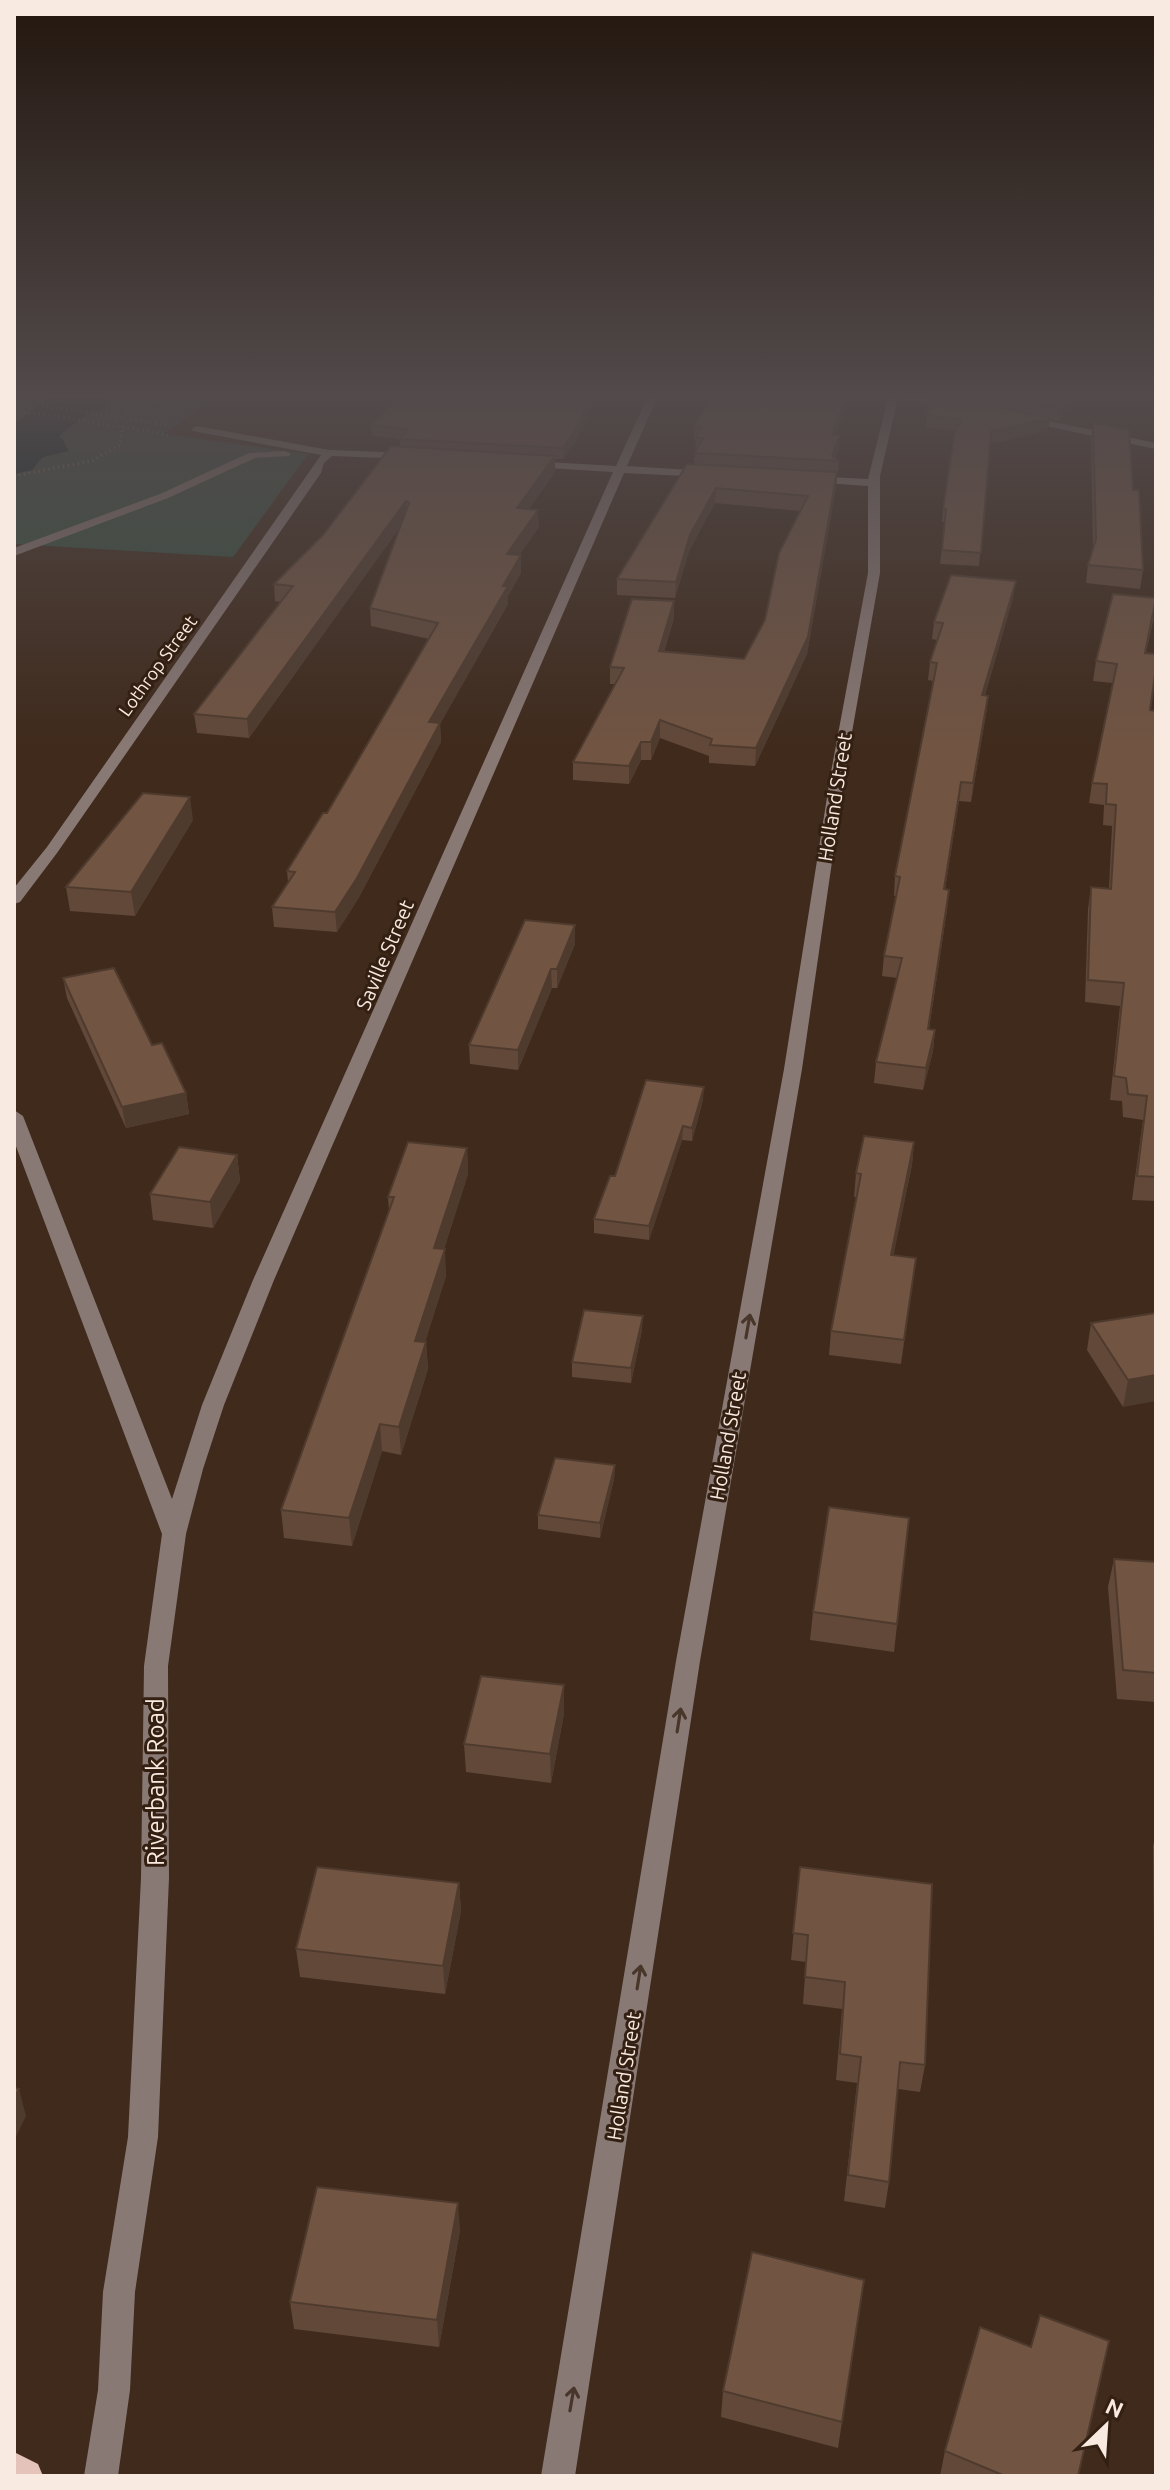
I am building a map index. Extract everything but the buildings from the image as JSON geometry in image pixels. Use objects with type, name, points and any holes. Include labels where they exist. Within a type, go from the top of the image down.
[{"type":"main road","points":[[14,2469],[26,2476]]},
{"type":"street","points":[[14,552],[115,514]]},
{"type":"street","name":"Lothrop Street","points":[[14,899],[287,514]]},
{"type":"street","name":"Saville Street","points":[[174,1534],[213,1403],[235,1344],[374,1035],[600,514]]},
{"type":"street","name":"Holland Street","points":[[558,2476],[686,1677],[793,1069],[838,772],[874,573],[874,514]]},
{"type":"street","name":"Riverbank Road","points":[[14,1116],[174,1534],[156,1666],[155,1878],[143,2137],[119,2292],[114,2390],[101,2476]]},
{"type":"green space","points":[[14,514],[264,514],[233,557],[14,544]]}]
